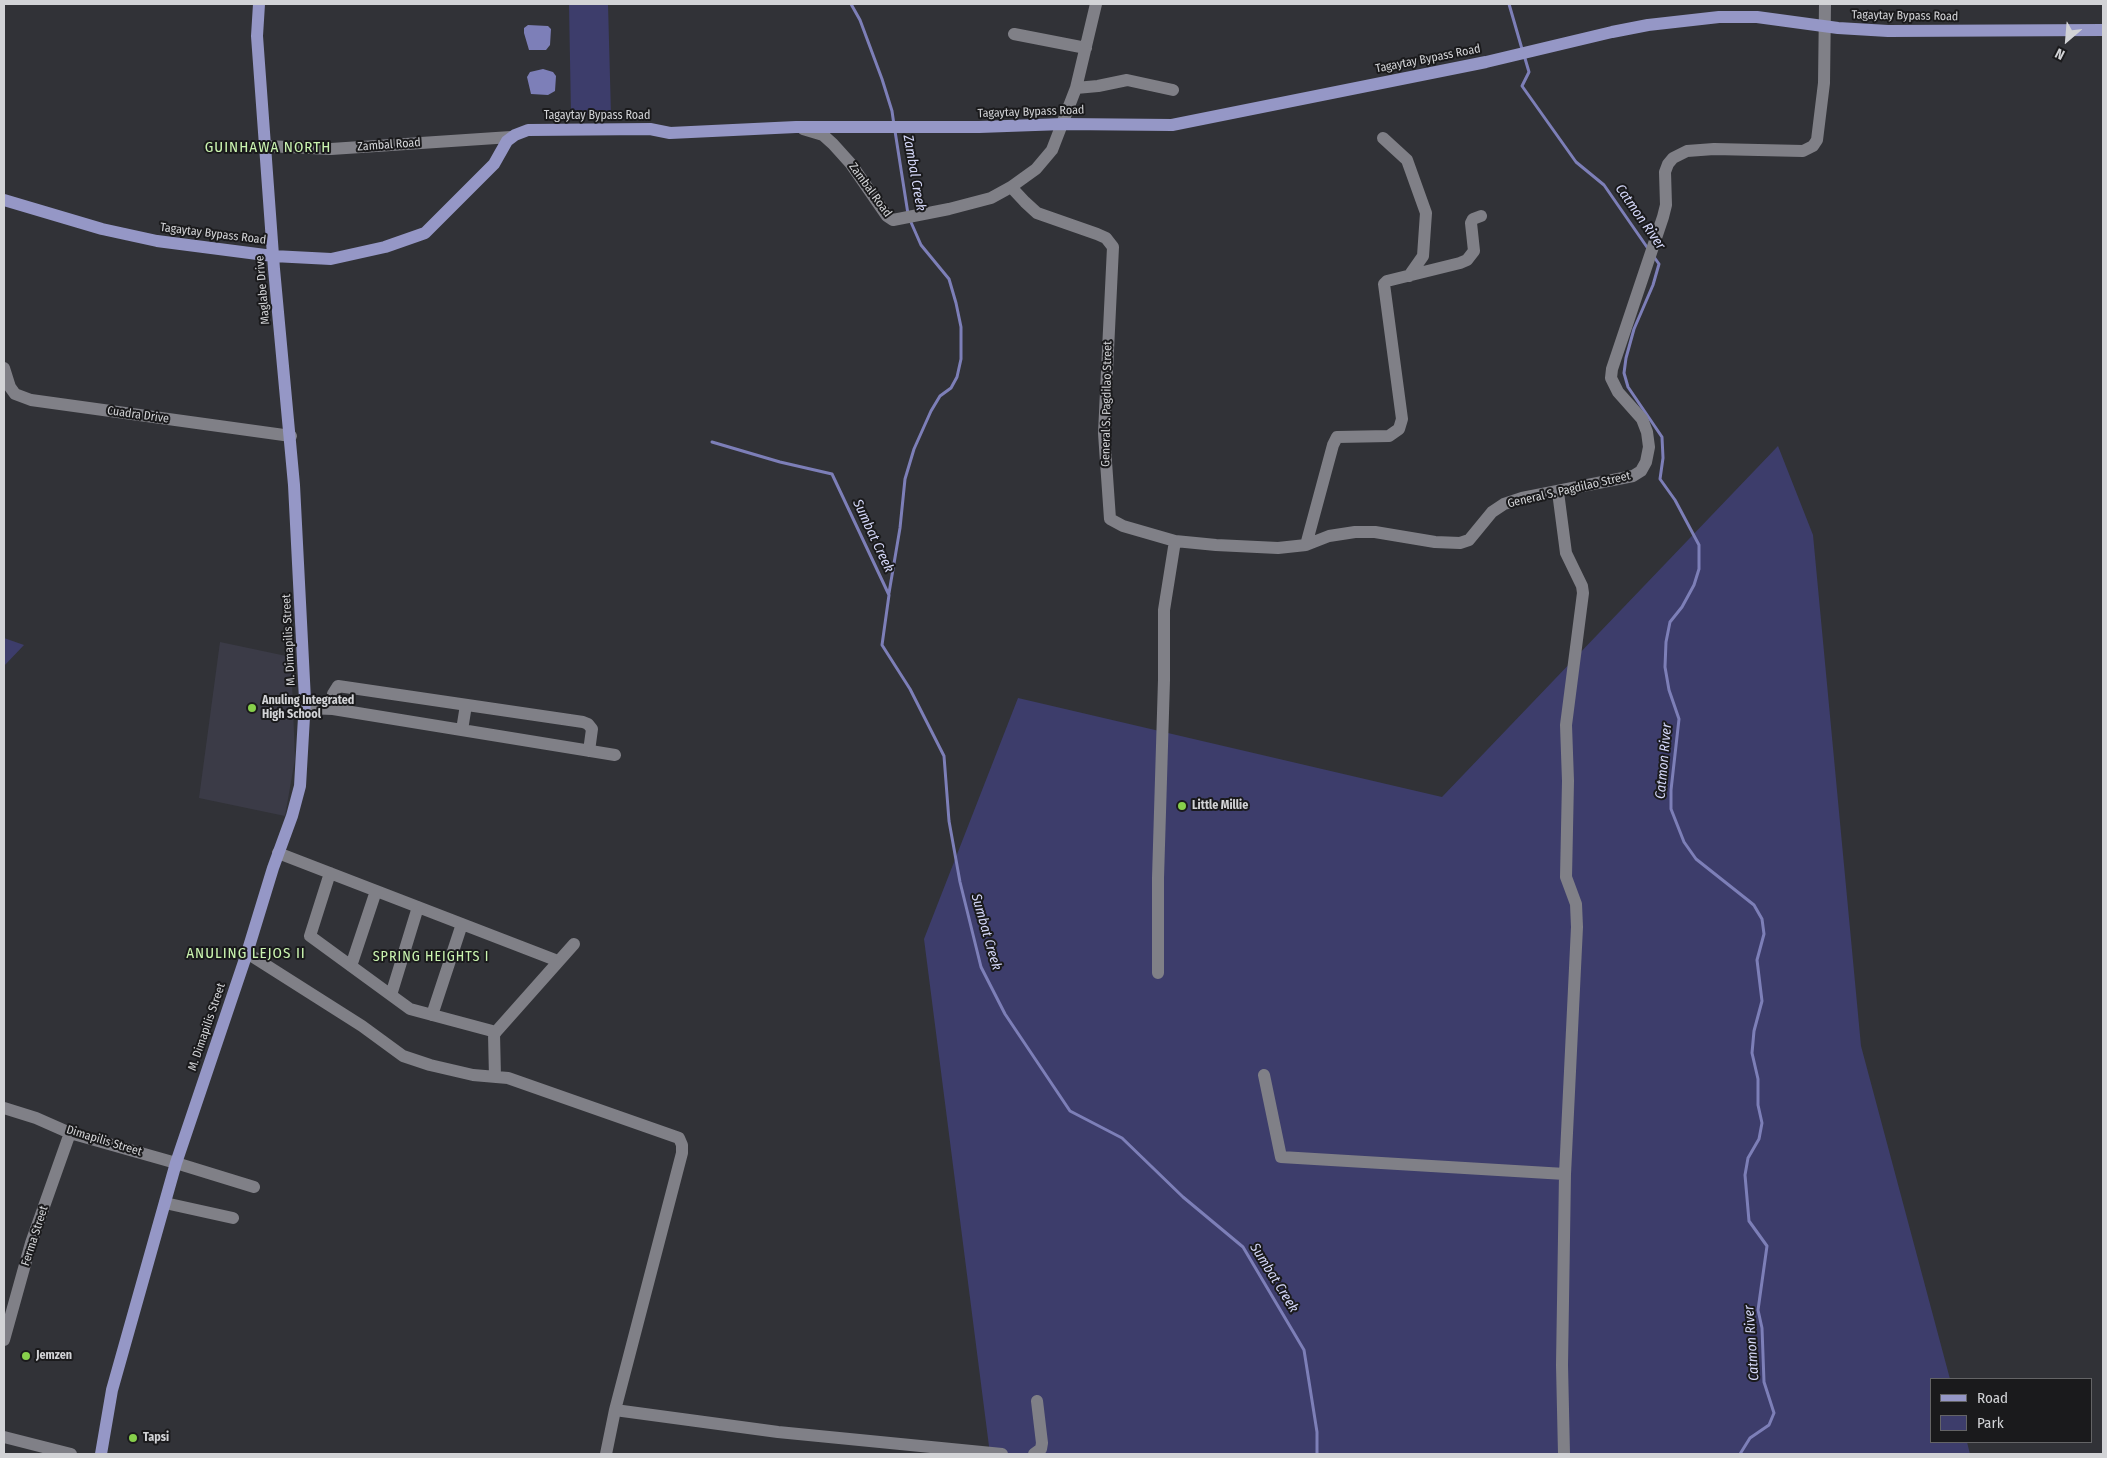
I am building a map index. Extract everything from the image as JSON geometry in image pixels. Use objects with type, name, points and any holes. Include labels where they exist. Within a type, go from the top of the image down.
[{"type":"main road","name":"Maglabe Drive","points":[[259,4],[257,36],[273,256],[294,484]]},
{"type":"main road","name":"Tagaytay Bypass Road","points":[[4,200],[102,229],[148,239],[273,256],[316,259],[338,258],[385,247],[425,232],[433,227],[494,164],[500,150],[512,137],[524,131],[544,129],[650,128],[670,133],[796,127],[1181,124],[1294,99],[1486,62],[1648,25],[1719,17],[1757,17],[1824,26],[1888,31],[2103,30]]},
{"type":"main road","name":"M. Dimapilis Street","points":[[101,1454],[112,1390],[164,1203],[278,853],[292,816],[300,786],[305,708],[294,484]]},
{"type":"street","name":"Zambal Road","points":[[796,127],[811,130],[828,139],[851,164],[888,218],[893,220],[982,200],[1011,187],[1044,160],[1052,150],[1076,88],[1096,4]]},
{"type":"street","name":"General S. Pagdilao Street","points":[[1011,187],[1037,213],[1097,234],[1110,242],[1113,248],[1104,433],[1110,519],[1123,526],[1175,541],[1278,548],[1306,545],[1330,536],[1355,532],[1375,532],[1435,542],[1460,543],[1474,536],[1498,507],[1522,498],[1634,476],[1641,470],[1646,462],[1649,447],[1647,432],[1642,419],[1618,392],[1611,378],[1612,369],[1656,242],[1666,205],[1665,172],[1672,158],[1687,151],[1714,149],[1803,151],[1813,146],[1818,140],[1824,83],[1825,4]]},
{"type":"street","points":[[1014,34],[1086,48]]},
{"type":"street","points":[[1076,88],[1127,80],[1173,90]]},
{"type":"street","name":"Zambal Road","points":[[266,146],[331,149],[512,137]]},
{"type":"street","points":[[1383,138],[1407,160],[1424,204],[1426,227],[1423,256],[1409,276]]},
{"type":"street","points":[[1306,545],[1337,436],[1389,436],[1400,429],[1402,419],[1395,356],[1384,288],[1387,281],[1460,264],[1471,256],[1474,251],[1470,223],[1473,219],[1481,216]]},
{"type":"street","name":"Cuadra Drive","points":[[4,368],[10,388],[15,394],[31,400],[290,436]]},
{"type":"street","points":[[1558,492],[1566,553],[1583,592],[1566,725],[1568,781],[1566,877],[1576,904],[1577,927],[1565,1174],[1562,1365],[1564,1454]]},
{"type":"street","points":[[1158,973],[1158,878],[1164,680],[1164,610],[1175,541]]},
{"type":"street","points":[[333,709],[333,694],[338,686],[588,724],[592,729],[589,751]]},
{"type":"street","points":[[462,730],[466,705]]},
{"type":"street","points":[[305,708],[333,709],[615,755]]},
{"type":"street","points":[[278,853],[558,960]]},
{"type":"street","points":[[330,873],[310,936],[410,1009],[496,1032]]},
{"type":"street","points":[[351,966],[376,891]]},
{"type":"street","points":[[391,995],[418,907]]},
{"type":"street","points":[[432,1015],[462,924]]},
{"type":"street","points":[[495,1077],[496,1032],[574,944]]},
{"type":"street","points":[[247,953],[362,1026],[403,1056],[430,1066],[473,1075],[508,1078],[679,1138],[682,1144],[682,1153],[606,1454]]},
{"type":"street","points":[[1264,1075],[1281,1157],[1565,1174]]},
{"type":"street","name":"Dimapilis Street","points":[[4,1108],[36,1118],[70,1133],[254,1187]]},
{"type":"street","name":"Ferma Street","points":[[4,1340],[6,1320],[70,1133]]},
{"type":"street","points":[[164,1203],[233,1218]]},
{"type":"street","points":[[1034,1454],[1041,1449],[1042,1443],[1037,1401]]},
{"type":"street","points":[[616,1410],[778,1432],[1002,1454]]},
{"type":"street","points":[[4,1438],[71,1454]]},
{"type":"shaded area","name":"Anuling Integrated High School","points":[[220,642],[291,657],[295,759],[285,816],[199,798]]},
{"type":"green space","points":[[569,4],[608,4],[611,115],[571,115]]},
{"type":"green space","points":[[1778,446],[1813,535],[1861,1046],[1950,1378],[1930,1378],[1930,1443],[1967,1443],[1970,1454],[990,1454],[924,939],[1018,698],[1442,797]]},
{"type":"green space","points":[[4,638],[24,645],[4,666]]},
{"type":"water","points":[[528,25],[548,26],[551,29],[550,45],[546,50],[529,50],[524,33],[524,28]]},
{"type":"water","points":[[543,69],[553,72],[556,76],[555,91],[548,95],[531,94],[527,77],[530,72]]},
{"type":"waterway","name":"Zambal Creek","points":[[851,4],[860,20],[882,79],[892,111],[894,125]]},
{"type":"waterway","name":"Catmon River","points":[[1509,4],[1522,49]]},
{"type":"waterway","name":"Catmon River","points":[[1524,55],[1529,72],[1522,86],[1576,162],[1604,185],[1649,250]]},
{"type":"waterway","name":"Zambal Creek","points":[[895,131],[908,214]]},
{"type":"waterway","name":"Zambal Creek","points":[[889,593],[900,528],[905,479],[914,449],[931,411],[940,396],[951,388],[957,377],[961,359],[961,327],[949,279],[921,245],[910,220]]},
{"type":"waterway","name":"Catmon River","points":[[1654,257],[1659,264],[1653,285],[1634,329],[1624,373],[1628,387],[1662,437],[1663,458],[1660,479],[1675,500],[1699,545],[1699,569],[1694,585],[1682,607],[1670,622],[1666,642],[1665,667],[1669,690],[1679,719],[1671,790],[1671,809],[1684,842],[1696,859],[1754,905],[1762,919],[1764,934],[1757,960],[1762,1001],[1754,1031],[1752,1053],[1758,1079],[1758,1105],[1762,1123],[1759,1139],[1748,1158],[1745,1175],[1749,1221],[1767,1246],[1758,1310],[1762,1328],[1764,1382],[1774,1413],[1769,1425],[1750,1438],[1740,1454]]},
{"type":"waterway","name":"Sumbat Creek","points":[[712,442],[780,462],[832,474],[889,595],[882,645],[910,689],[944,756],[949,821],[960,882],[981,967],[1005,1014],[1070,1111],[1122,1138],[1183,1197],[1243,1247],[1304,1350],[1317,1432],[1317,1454]]},
{"type":"place","name":"Anuling Integrated High School","points":[[252,708]]},
{"type":"place","name":"Little Millie","points":[[1182,806]]},
{"type":"place","name":"Jemzen","points":[[26,1356]]},
{"type":"place","name":"Tapsi","points":[[133,1438]]},
{"type":"district","name":"GUINHAWA NORTH","points":[[268,148]]},
{"type":"district","name":"ANULING LEJOS II","points":[[246,954]]},
{"type":"district","name":"SPRING HEIGHTS I","points":[[431,957]]}]
